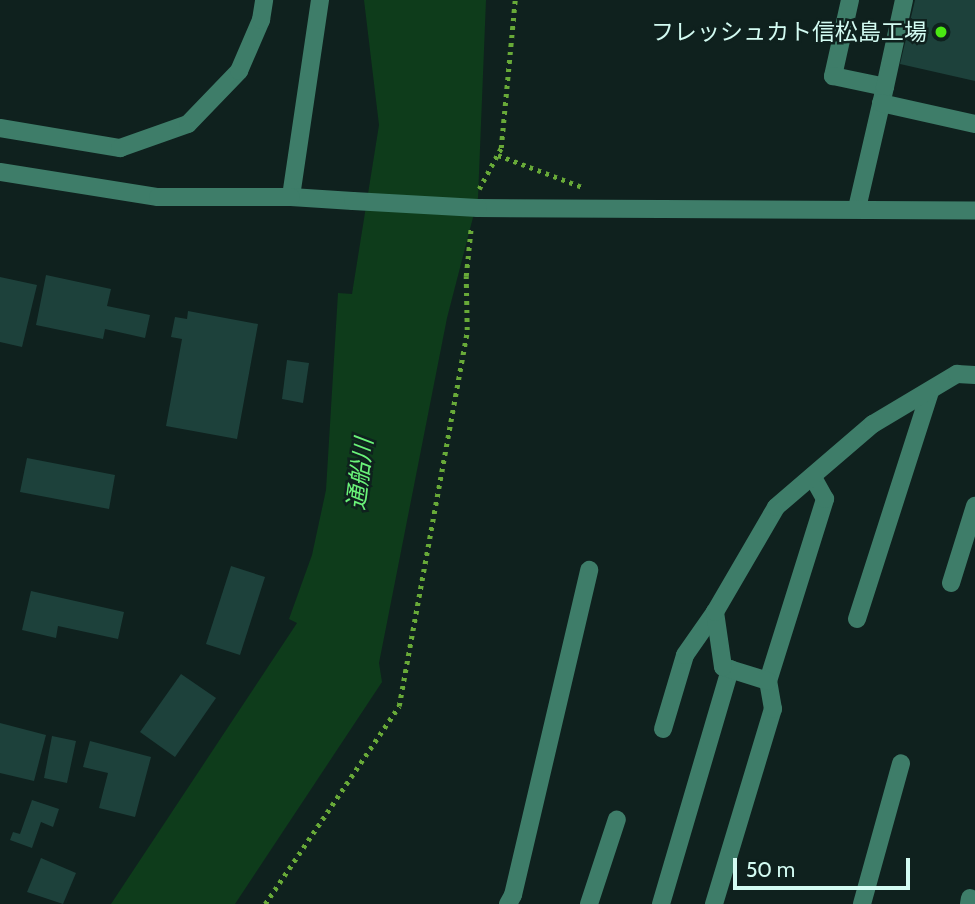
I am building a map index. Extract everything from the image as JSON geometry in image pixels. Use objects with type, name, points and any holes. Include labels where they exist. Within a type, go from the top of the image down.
[{"type":"street","points":[[0,128],[120,148],[188,124],[239,71],[261,20],[264,0]]},
{"type":"street","points":[[291,197],[320,0]]},
{"type":"street","points":[[850,0],[834,76],[883,95],[975,124]]},
{"type":"street","points":[[858,208],[904,0]]},
{"type":"street","points":[[0,172],[158,197],[291,197],[475,209],[858,208],[975,211]]},
{"type":"street","points":[[663,729],[685,655],[715,612],[776,507],[873,424],[957,374],[975,375]]},
{"type":"street","points":[[857,619],[930,391]]},
{"type":"street","points":[[714,904],[773,709],[768,681],[825,499],[812,476]]},
{"type":"street","points":[[951,583],[975,506]]},
{"type":"street","points":[[508,904],[513,895],[589,570]]},
{"type":"street","points":[[715,612],[723,667],[768,681]]},
{"type":"street","points":[[661,904],[730,669]]},
{"type":"street","points":[[862,904],[901,763]]},
{"type":"street","points":[[589,904],[617,819]]},
{"type":"path","points":[[265,904],[399,706],[467,330],[466,276],[475,209],[501,148],[515,0]]},
{"type":"path","points":[[498,155],[595,193]]},
{"type":"water","name":"通船川","points":[[364,0],[486,0],[478,198],[447,318],[379,663],[382,682],[235,904],[111,904],[297,623],[289,619],[312,555],[326,490],[338,293],[352,294],[379,125]]},
{"type":"building","name":"フレッシュカト信松島工場","points":[[915,0],[975,0],[975,81],[900,64]]},
{"type":"building","points":[[46,275],[111,289],[107,306],[150,315],[145,338],[105,329],[103,339],[36,325]]},
{"type":"building","points":[[0,277],[37,285],[22,347],[0,342]]},
{"type":"building","points":[[188,311],[258,324],[237,439],[166,426],[182,339],[171,337],[175,317],[187,319]]},
{"type":"building","points":[[287,360],[309,363],[303,403],[282,399]]},
{"type":"building","points":[[27,458],[115,475],[109,509],[20,492]]},
{"type":"building","points":[[231,566],[265,577],[240,655],[206,644]]},
{"type":"building","points":[[31,591],[124,612],[118,639],[58,626],[56,638],[22,630]]},
{"type":"building","points":[[181,674],[216,698],[175,757],[140,732]]},
{"type":"building","points":[[0,723],[46,735],[34,781],[0,773]]},
{"type":"building","points":[[52,736],[76,741],[67,783],[44,778]]},
{"type":"building","points":[[90,741],[151,757],[135,817],[99,808],[108,773],[83,767]]},
{"type":"building","points":[[32,800],[59,809],[53,827],[41,822],[32,848],[10,840],[13,832],[20,834]]},
{"type":"building","points":[[41,858],[76,873],[63,904],[27,892]]},
{"type":"place","name":"フレッシュカト信松島工場","points":[[941,32]]}]
